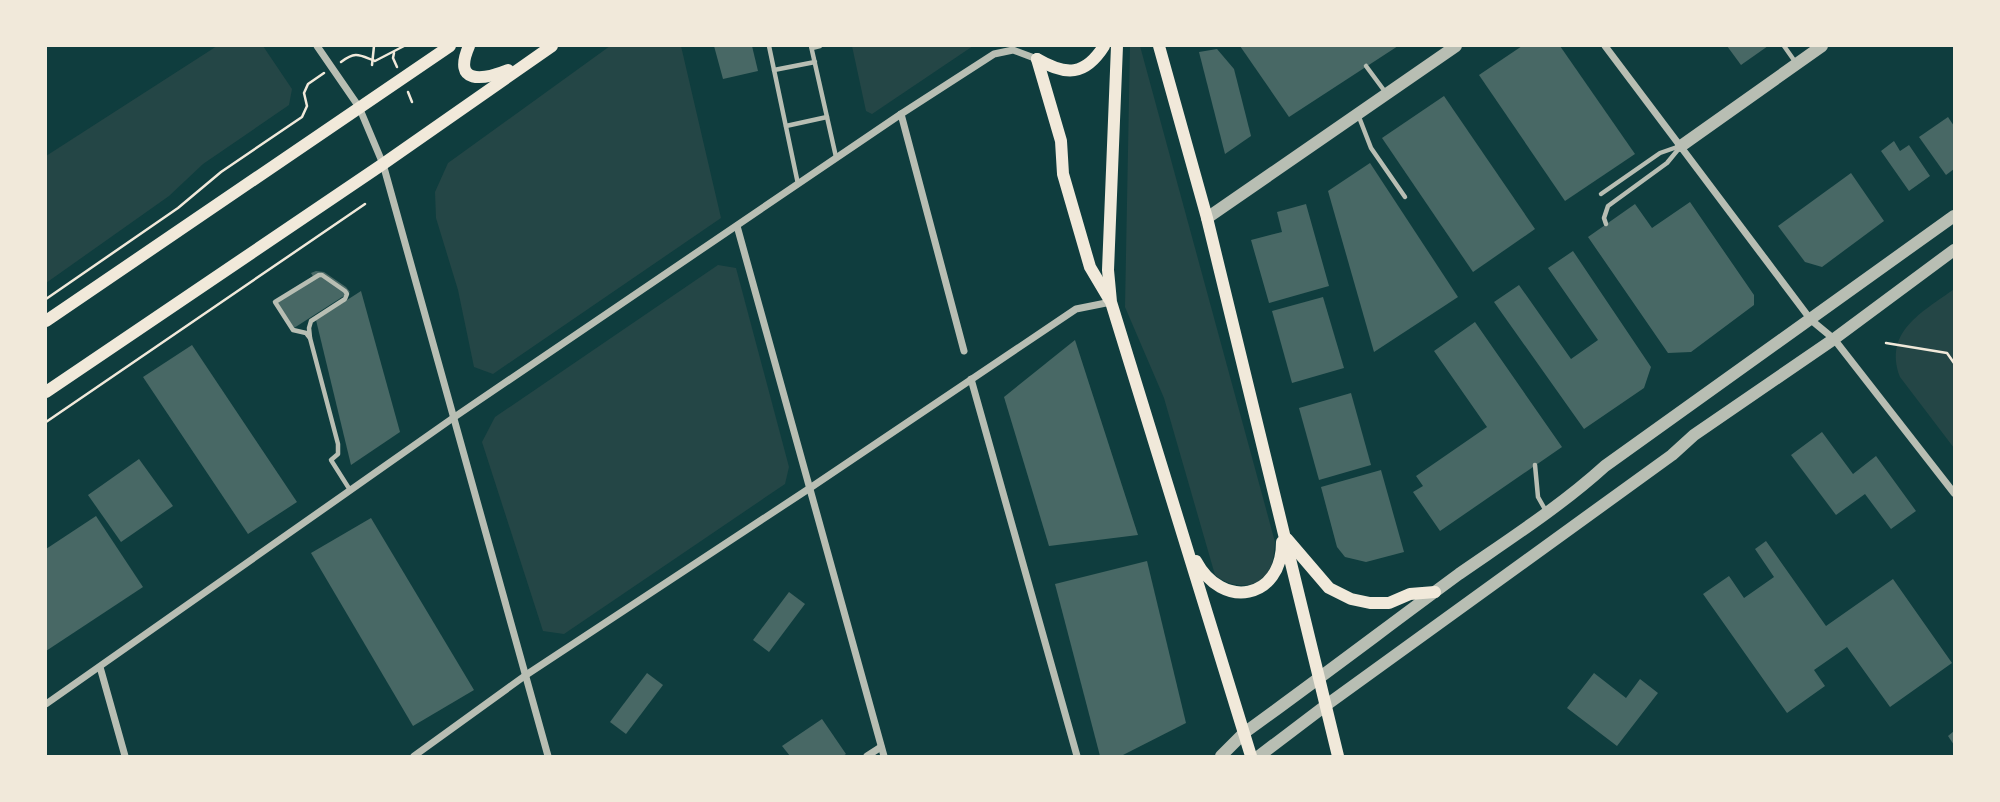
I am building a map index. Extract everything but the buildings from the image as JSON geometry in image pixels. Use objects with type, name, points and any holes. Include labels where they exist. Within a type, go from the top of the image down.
[{"type":"main road","points":[[46,321],[450,46]]},
{"type":"main road","points":[[469,46],[463,63],[466,72],[474,77],[482,79],[525,64]]},
{"type":"main road","points":[[46,392],[552,46]]},
{"type":"main road","points":[[1037,59],[1054,69],[1083,69],[1095,60],[1104,46]]},
{"type":"main road","points":[[1117,46],[1108,270],[1111,302],[1251,757]]},
{"type":"main road","points":[[1159,46],[1208,218],[1338,757]]},
{"type":"main road","points":[[1037,59],[1061,141],[1063,174],[1090,267],[1111,302]]},
{"type":"main road","points":[[1048,95],[1049,83],[1054,76],[1065,70]]},
{"type":"main road","points":[[1182,532],[1197,563],[1211,581],[1222,588],[1249,592],[1260,589],[1269,582],[1277,569],[1283,544],[1280,522]]},
{"type":"main road","points":[[1285,537],[1329,588],[1351,599],[1390,603],[1410,594],[1435,592]]},
{"type":"street","points":[[317,46],[359,107],[383,163],[548,757]]},
{"type":"street","points":[[1208,218],[1456,46]]},
{"type":"street","points":[[1605,46],[1811,320],[1834,340],[1955,493]]},
{"type":"street","points":[[1681,146],[1822,46]]},
{"type":"street","points":[[46,704],[453,418],[901,114],[994,54],[1013,50],[1037,59]]},
{"type":"street","points":[[901,114],[964,351]]},
{"type":"street","points":[[1221,757],[1244,733],[1546,511],[1576,492],[1605,466],[1955,216]]},
{"type":"street","points":[[737,226],[884,757]]},
{"type":"street","points":[[1259,757],[1325,706],[1672,455],[1694,435],[1834,340],[1955,250]]},
{"type":"street","points":[[414,757],[526,675],[1076,309],[1111,302]]},
{"type":"street","points":[[971,379],[1077,757]]},
{"type":"street","points":[[100,667],[125,757]]},
{"type":"street","points":[[867,757],[881,747]]},
{"type":"lane","points":[[771,46],[798,184]]},
{"type":"lane","points":[[820,46],[811,48],[836,158]]},
{"type":"lane","points":[[1784,46],[1797,64]]},
{"type":"lane","points":[[774,70],[815,62]]},
{"type":"lane","points":[[1366,66],[1387,94]]},
{"type":"lane","points":[[1358,114],[1371,148],[1405,197]]},
{"type":"lane","points":[[786,126],[827,117]]},
{"type":"lane","points":[[1601,194],[1660,153],[1681,146]]},
{"type":"lane","points":[[1606,224],[1604,218],[1608,206],[1667,163],[1681,146]]},
{"type":"lane","points":[[310,338],[306,333],[293,330],[275,302],[316,275],[322,275],[347,294],[345,299],[311,321],[309,328],[338,444],[338,454],[331,460],[350,490]]},
{"type":"lane","points":[[1535,465],[1538,497],[1546,511]]},
{"type":"path","points":[[372,65],[374,46]]},
{"type":"path","points":[[351,55],[357,54],[375,61],[404,46]]},
{"type":"path","points":[[393,58],[394,52]]},
{"type":"path","points":[[46,299],[178,208],[220,172],[302,117],[307,106],[304,93],[308,84]]},
{"type":"path","points":[[46,422],[365,204]]},
{"type":"path","points":[[1886,343],[1947,353],[1955,363]]},
{"type":"shaded area","points":[[217,46],[263,46],[292,89],[289,105],[203,164],[169,196],[46,283],[46,156]]},
{"type":"shaded area","points":[[610,46],[681,46],[721,218],[493,374],[474,367],[458,290],[436,218],[435,192],[448,163]]},
{"type":"shaded area","points":[[852,46],[973,46],[872,114],[866,111]]},
{"type":"shaded area","points":[[1130,46],[1140,46],[1275,542],[1269,570],[1264,577],[1251,584],[1228,583],[1215,575],[1164,398],[1125,307]]},
{"type":"shaded area","points":[[718,265],[736,268],[789,467],[785,484],[564,634],[543,631],[482,442],[495,417]]},
{"type":"shaded area","points":[[1954,289],[1954,448],[1900,377],[1896,361],[1901,335],[1909,324]]}]
